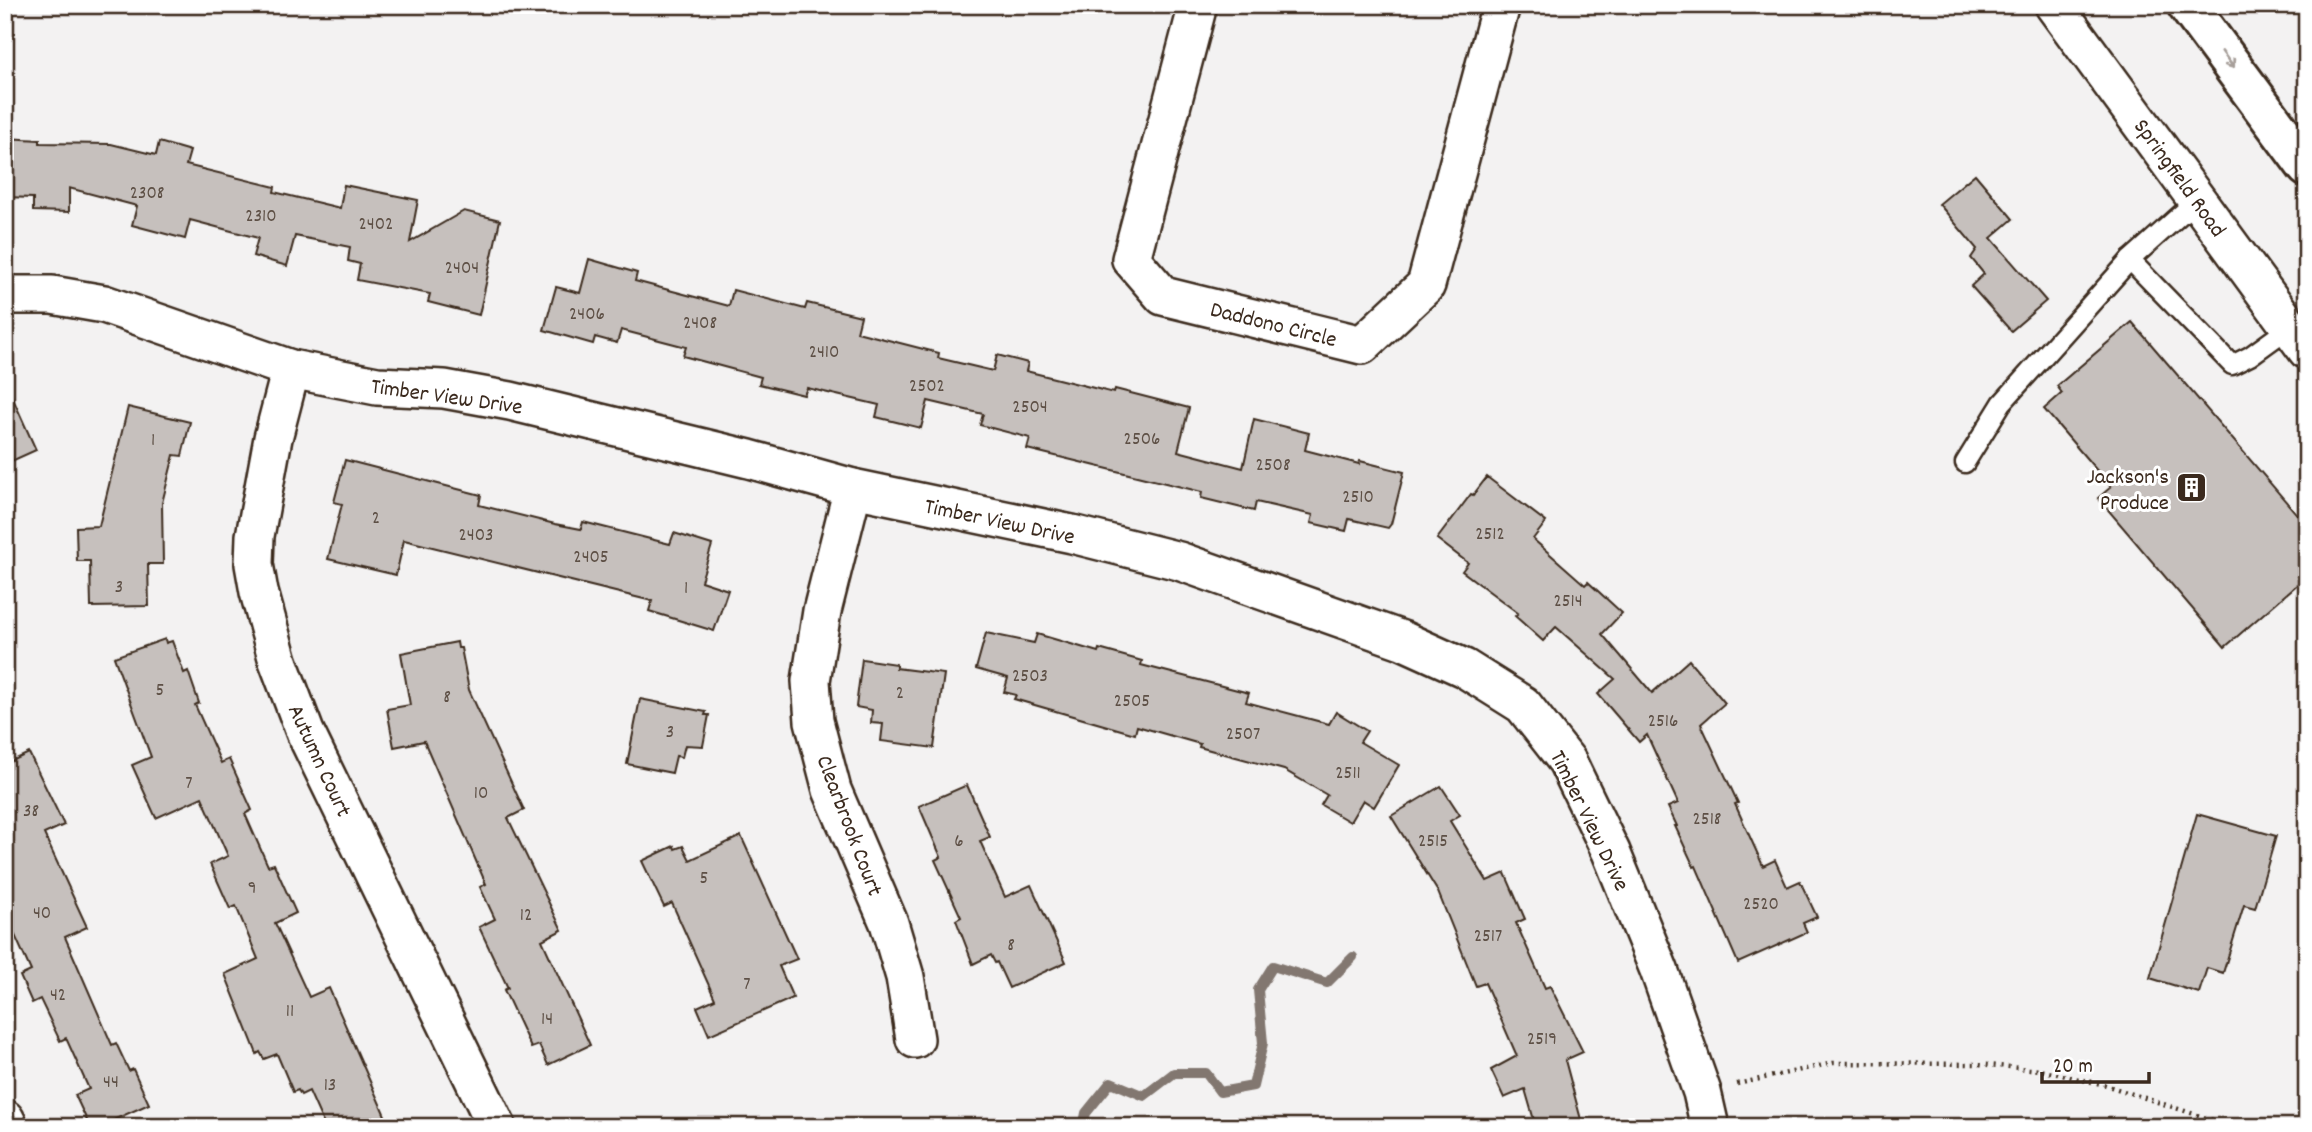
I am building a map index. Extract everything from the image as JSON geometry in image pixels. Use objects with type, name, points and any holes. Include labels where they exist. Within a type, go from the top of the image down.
[{"type":"highway","points":[[2188,5],[2307,167]]},
{"type":"street","name":"Daddono Circle","points":[[1198,5],[1131,259],[1163,296],[1362,345],[1426,285],[1502,5]]},
{"type":"street","name":"Springfield Road","points":[[2053,5],[2299,339]]},
{"type":"street","name":"Timber View Drive","points":[[5,295],[52,295],[104,304],[291,369],[377,386],[444,390],[510,401],[749,459],[853,488],[1072,534],[1179,561],[1402,640],[1464,668],[1524,705],[1567,761],[1611,852],[1659,970],[1702,1092],[1710,1127]]},
{"type":"street","name":"Autumn Court","points":[[291,369],[273,438],[255,537],[254,564],[259,592],[278,661],[305,732],[497,1127]]},
{"type":"street","name":"Clearbrook Court","points":[[853,488],[822,611],[811,681],[814,721],[832,790],[889,923],[905,977],[915,1038]]},
{"type":"street","points":[[5,1119],[9,1127]]},
{"type":"lane","points":[[1965,463],[2002,403],[2130,260],[2197,200]]},
{"type":"lane","points":[[2130,260],[2232,365],[2299,339]]},
{"type":"path","points":[[1702,1092],[1833,1063],[1978,1064],[2040,1070],[2105,1085],[2234,1127]]},
{"type":"building","points":[[5,138],[40,140],[40,143],[111,144],[156,155],[159,142],[190,151],[186,165],[275,187],[274,192],[340,208],[344,185],[418,200],[410,242],[464,211],[500,220],[479,315],[428,302],[430,294],[357,280],[360,264],[348,261],[350,247],[295,236],[287,266],[253,256],[258,238],[190,220],[185,239],[132,225],[137,206],[69,188],[69,212],[33,211],[33,198],[5,197]]},
{"type":"building","points":[[1975,174],[2013,219],[1991,238],[2046,301],[2011,331],[1971,286],[1984,274],[1971,258],[1977,249],[1939,204]]},
{"type":"building","points":[[589,259],[637,273],[635,281],[729,306],[733,290],[805,309],[807,303],[861,316],[857,332],[939,353],[938,358],[993,371],[997,355],[1028,363],[1026,371],[1114,393],[1115,389],[1189,408],[1178,451],[1243,468],[1254,419],[1309,433],[1305,450],[1404,472],[1391,524],[1388,528],[1349,519],[1346,531],[1311,523],[1313,515],[1256,502],[1254,511],[1201,498],[1202,492],[1027,449],[1030,438],[980,425],[983,414],[928,401],[921,428],[876,417],[879,405],[807,388],[804,395],[759,384],[761,377],[683,356],[686,347],[621,330],[617,343],[595,337],[593,344],[544,330],[556,287],[580,293]]},
{"type":"building","name":"Jackson's Produce","points":[[2132,322],[2307,526],[2307,576],[2225,647],[2098,498],[2111,487],[2044,409],[2062,393],[2057,386]]},
{"type":"building","points":[[5,381],[36,450],[5,464]]},
{"type":"building","points":[[128,407],[190,422],[182,456],[174,455],[162,503],[163,564],[148,564],[149,606],[91,607],[90,561],[77,561],[76,527],[99,526]]},
{"type":"building","points":[[345,460],[481,495],[479,505],[555,524],[581,529],[583,522],[670,544],[674,533],[712,545],[701,581],[728,590],[714,631],[649,611],[652,601],[404,540],[396,575],[328,559],[342,504],[334,502]]},
{"type":"building","points":[[1487,477],[1546,522],[1533,539],[1585,585],[1588,582],[1622,613],[1602,634],[1652,693],[1689,660],[1725,703],[1701,724],[1738,803],[1735,804],[1763,866],[1775,860],[1787,887],[1800,881],[1817,917],[1803,923],[1807,932],[1738,963],[1696,866],[1694,867],[1675,826],[1668,807],[1678,803],[1647,735],[1639,742],[1598,694],[1615,679],[1556,627],[1543,641],[1515,616],[1518,613],[1462,571],[1468,563],[1437,539]]},
{"type":"building","points":[[986,633],[1034,643],[1037,634],[1098,652],[1099,649],[1142,661],[1141,665],[1249,693],[1246,702],[1329,724],[1336,712],[1367,731],[1360,742],[1399,765],[1374,807],[1363,800],[1350,822],[1321,805],[1327,795],[1284,770],[1199,747],[1200,744],[1137,726],[1135,734],[1014,699],[1016,695],[1004,692],[1008,678],[976,669]]},
{"type":"building","points":[[165,639],[166,643],[172,641],[184,673],[188,671],[199,703],[195,705],[221,763],[229,759],[252,810],[245,814],[268,866],[274,864],[296,913],[275,923],[309,997],[329,988],[390,1127],[325,1127],[309,1091],[301,1095],[298,1090],[293,1092],[277,1054],[264,1059],[260,1052],[257,1054],[225,974],[258,959],[236,906],[230,909],[210,864],[228,856],[202,797],[156,818],[132,765],[151,757],[114,657]]},
{"type":"building","points":[[457,642],[458,648],[461,648],[469,690],[524,810],[508,818],[562,930],[542,940],[590,1045],[548,1065],[539,1045],[531,1048],[504,990],[508,988],[479,927],[495,919],[480,887],[486,884],[424,741],[394,747],[387,709],[410,705],[401,653]]},
{"type":"building","points":[[862,659],[896,664],[896,668],[944,674],[934,748],[881,741],[883,724],[871,723],[872,710],[856,707]]},
{"type":"building","points":[[640,699],[706,712],[705,715],[709,715],[703,746],[685,745],[682,757],[676,756],[672,773],[627,764]]},
{"type":"building","points":[[29,753],[64,825],[44,834],[87,927],[65,937],[112,1045],[116,1043],[129,1071],[133,1069],[149,1104],[98,1127],[90,1127],[75,1095],[89,1089],[66,1038],[60,1041],[40,999],[32,1003],[20,976],[31,971],[5,913],[5,764]]},
{"type":"building","points":[[967,785],[990,837],[980,841],[1005,897],[1031,885],[1066,962],[1009,988],[991,955],[973,964],[956,920],[961,917],[935,860],[941,857],[919,806]]},
{"type":"building","points":[[1441,786],[1460,815],[1450,821],[1487,881],[1505,873],[1525,919],[1516,923],[1545,988],[1550,986],[1583,1052],[1565,1060],[1583,1127],[1536,1127],[1525,1089],[1504,1098],[1491,1070],[1517,1056],[1485,983],[1476,986],[1438,892],[1391,816]]},
{"type":"building","points":[[2197,814],[2276,836],[2255,908],[2244,905],[2223,973],[2207,968],[2199,993],[2150,978]]},
{"type":"building","points":[[741,836],[797,959],[779,966],[793,998],[709,1035],[697,1007],[715,999],[672,903],[664,907],[642,861],[674,846],[675,849],[683,846],[690,860]]},
{"type":"waterway","points":[[1083,1127],[1086,1113],[1111,1082],[1144,1096],[1174,1073],[1206,1073],[1220,1092],[1253,1086],[1263,1043],[1258,990],[1273,966],[1327,983],[1353,957]]},
{"type":"place","name":"Jackson's Produce","points":[[2192,488]]}]
